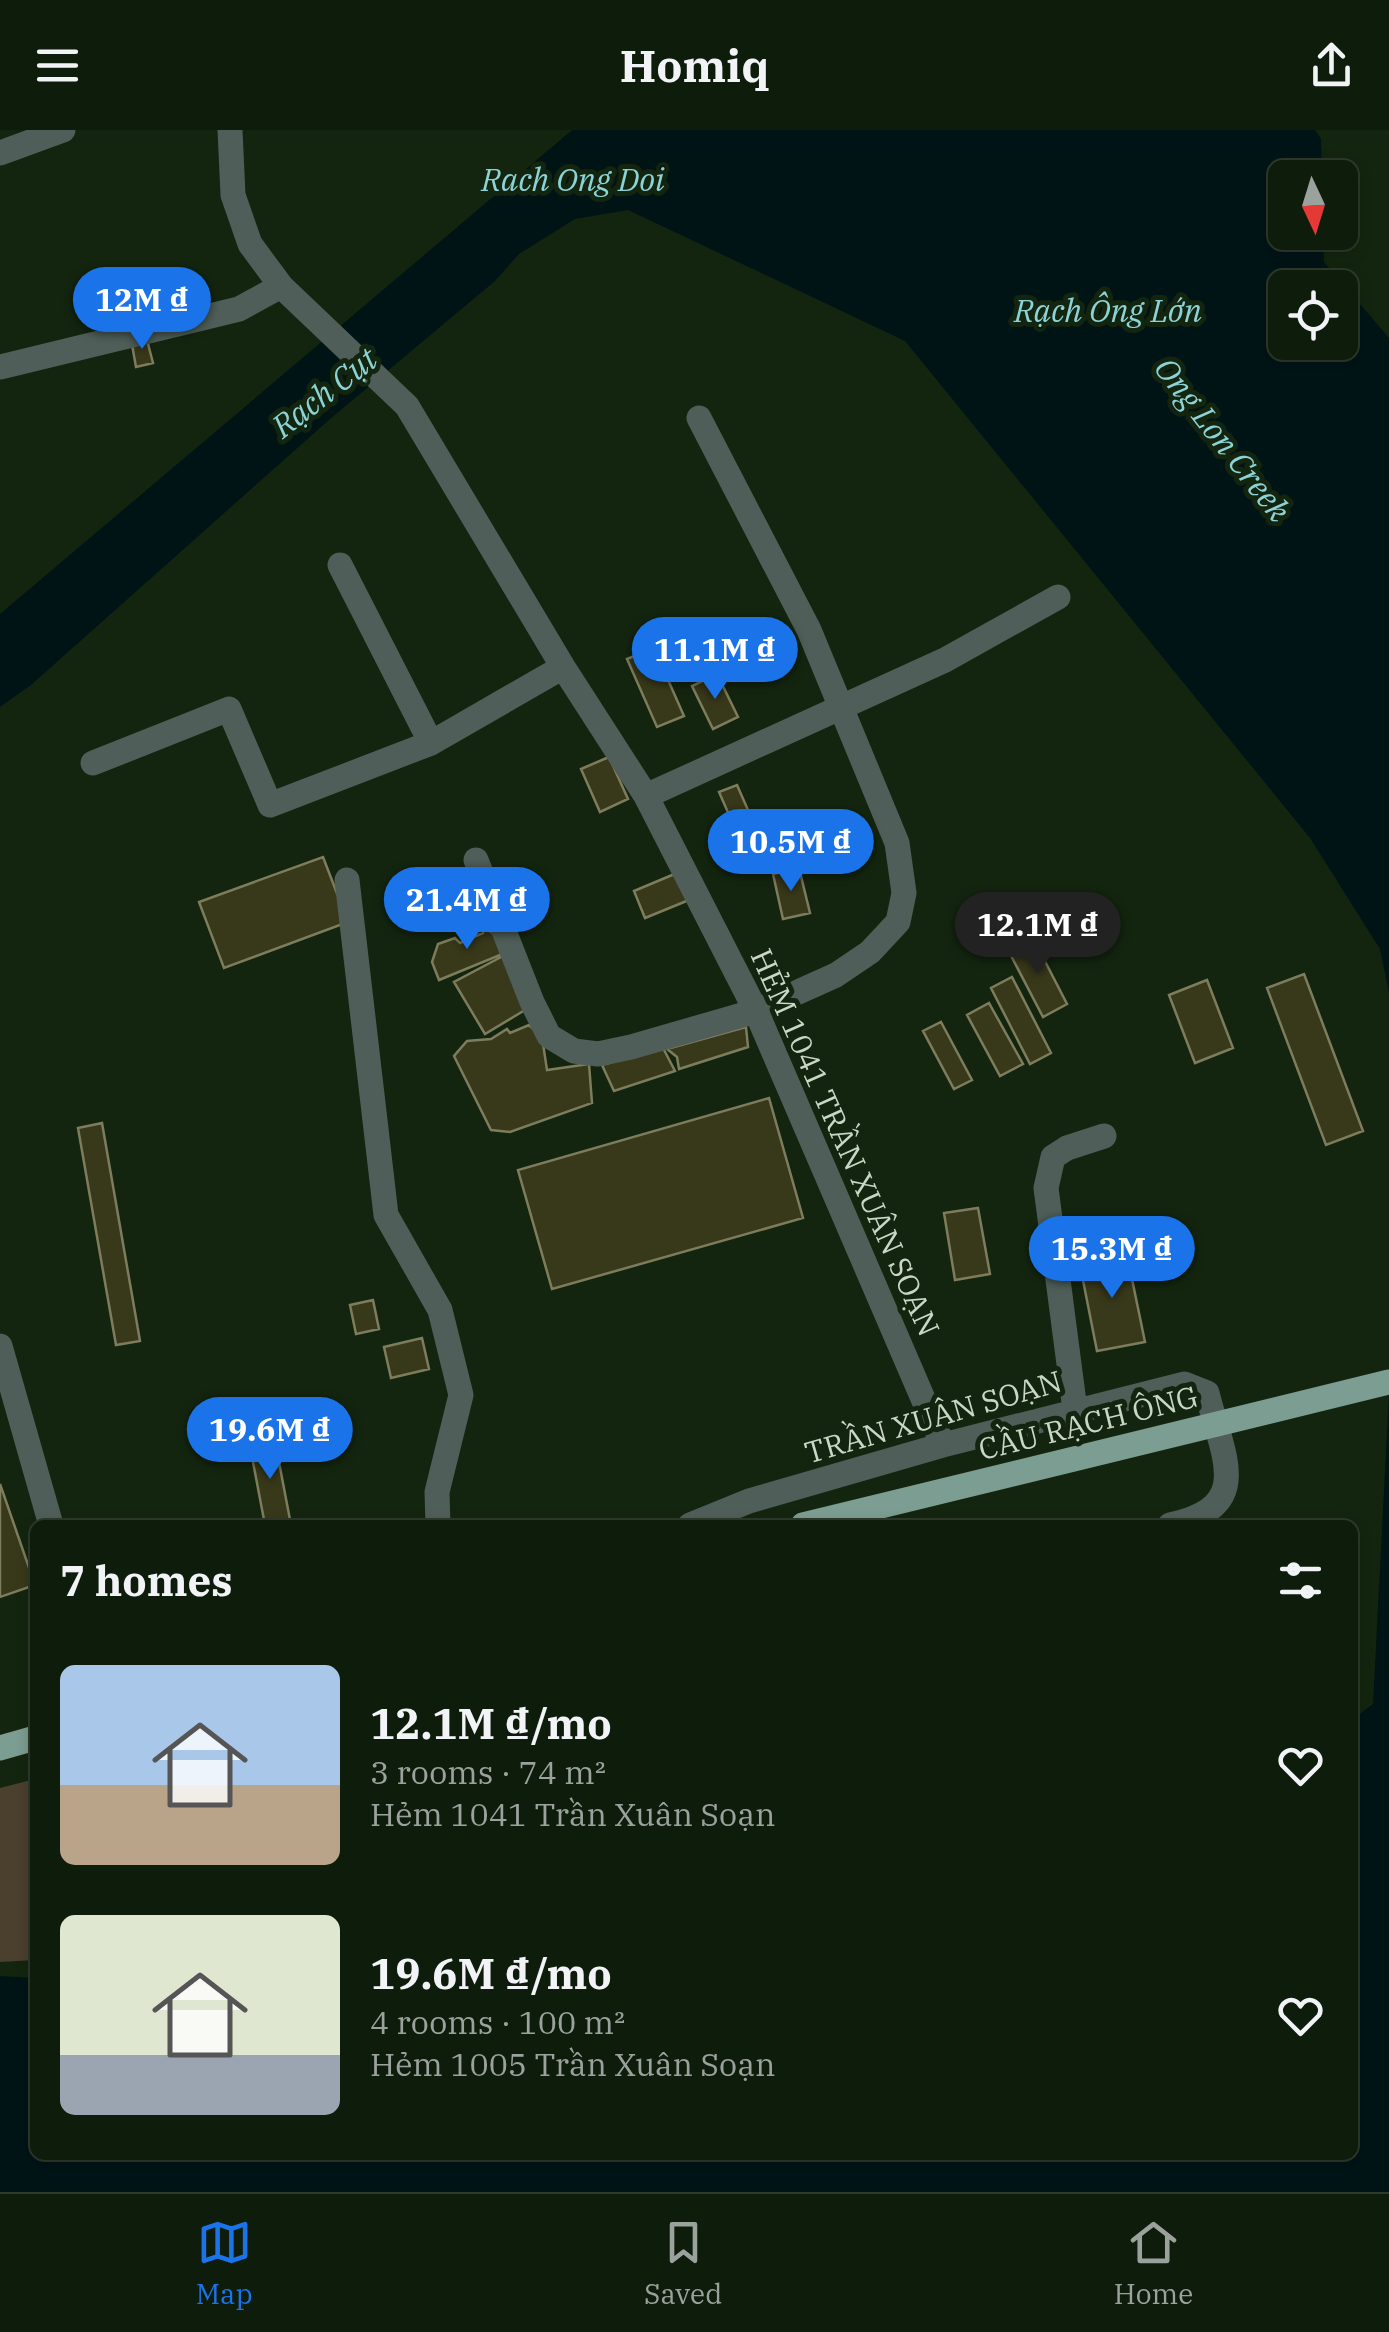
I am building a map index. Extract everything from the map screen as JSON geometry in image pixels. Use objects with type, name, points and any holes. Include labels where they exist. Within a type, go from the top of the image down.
[{"type":"main road","name":"CẦU RẠCH ÔNG","points":[[823,1520],[1389,1382]]},
{"type":"main road","points":[[0,1748],[30,1739]]},
{"type":"street","points":[[0,153],[63,130]]},
{"type":"street","name":"HẺM 1041 TRẦN XUÂN SOẠN","points":[[230,130],[233,194],[250,244],[281,286],[407,406],[562,667],[646,796],[756,1011],[943,1445]]},
{"type":"street","points":[[0,366],[240,309],[281,286]]},
{"type":"street","points":[[476,860],[549,1036],[574,1051],[598,1054],[632,1047],[756,1011],[847,967],[870,952],[898,922],[904,894],[898,843],[809,630],[699,418]]},
{"type":"street","points":[[340,566],[431,743]]},
{"type":"street","points":[[646,796],[842,710],[945,660],[1058,597]]},
{"type":"street","points":[[93,762],[229,708],[270,805],[431,743],[562,667]]},
{"type":"street","points":[[348,880],[386,1215],[440,1310],[461,1395],[437,1492],[438,1520]]},
{"type":"street","points":[[1075,1410],[1046,1188],[1053,1157],[1104,1136]]},
{"type":"street","points":[[0,1346],[50,1520]]},
{"type":"street","name":"TRẦN XUÂN SOẠN","points":[[702,1520],[749,1501],[943,1445],[1184,1384],[1196,1386],[1206,1394],[1226,1471],[1226,1490],[1203,1518],[1194,1520]]},
{"type":"shaded area","points":[[30,1780],[30,1960],[0,1962],[0,1788]]},
{"type":"water","name":"Rạch Ông Lớn","points":[[572,130],[1315,130],[1321,139],[1322,160],[1268,160],[1268,250],[1324,250],[1324,262],[1331,270],[1268,270],[1268,360],[1358,360],[1358,302],[1389,338],[1389,993],[1380,949],[1310,838],[905,341],[628,210],[575,219],[519,254],[495,281],[330,419],[31,685],[0,707],[0,614]]},
{"type":"water","points":[[1389,1392],[1389,2192],[0,2192],[0,1976],[30,1978],[30,2160],[1358,2160],[1358,1715],[1373,1704]]},
{"type":"building","points":[[146,336],[153,363],[136,367],[131,339]]},
{"type":"building","points":[[654,648],[684,716],[657,727],[627,659]]},
{"type":"building","points":[[717,674],[738,717],[713,729],[692,686]]},
{"type":"building","points":[[609,757],[628,799],[600,812],[581,769]]},
{"type":"building","points":[[737,785],[755,826],[737,833],[719,792]]},
{"type":"building","points":[[323,857],[348,922],[224,968],[199,902]]},
{"type":"building","points":[[799,868],[810,913],[783,919],[773,874]]},
{"type":"building","points":[[677,873],[689,900],[645,918],[634,891]]},
{"type":"building","points":[[479,917],[488,921],[491,932],[500,933],[505,953],[439,980],[432,962],[438,944],[455,938],[460,943],[483,933]]},
{"type":"building","points":[[1033,938],[1067,1004],[1043,1017],[1008,950]]},
{"type":"building","points":[[503,956],[525,1010],[485,1034],[454,982]]},
{"type":"building","points":[[1304,974],[1363,1131],[1326,1145],[1267,988]]},
{"type":"building","points":[[1012,977],[1051,1053],[1030,1064],[991,988]]},
{"type":"building","points":[[1207,980],[1233,1048],[1195,1063],[1169,995]]},
{"type":"building","points":[[989,1003],[1023,1064],[1000,1076],[967,1015]]},
{"type":"building","points":[[941,1022],[972,1080],[954,1089],[923,1031]]},
{"type":"building","points":[[529,1025],[542,1037],[547,1070],[589,1064],[592,1103],[510,1132],[491,1130],[454,1056],[467,1041],[491,1039],[507,1029],[510,1033]]},
{"type":"building","points":[[746,1027],[748,1047],[679,1069],[677,1057],[667,1049]]},
{"type":"building","points":[[663,1048],[675,1071],[614,1091],[602,1065]]},
{"type":"building","points":[[769,1098],[803,1218],[552,1289],[518,1170]]},
{"type":"building","points":[[102,1123],[140,1341],[116,1345],[78,1128]]},
{"type":"building","points":[[978,1208],[990,1274],[955,1280],[944,1213]]},
{"type":"building","points":[[1126,1250],[1145,1342],[1097,1351],[1079,1260]]},
{"type":"building","points":[[373,1300],[379,1329],[356,1334],[350,1305]]},
{"type":"building","points":[[422,1338],[429,1369],[391,1378],[384,1347]]},
{"type":"building","points":[[274,1436],[290,1520],[264,1520],[249,1441]]},
{"type":"building","points":[[0,1484],[30,1571],[30,1587],[0,1597]]},
{"type":"water label","name":"Rach Ong Doi","points":[[573,179]]},
{"type":"water label","name":"Rạch Cụt","points":[[324,392]]},
{"type":"water label","name":"Ong Lon Creek","points":[[1223,439]]}]
